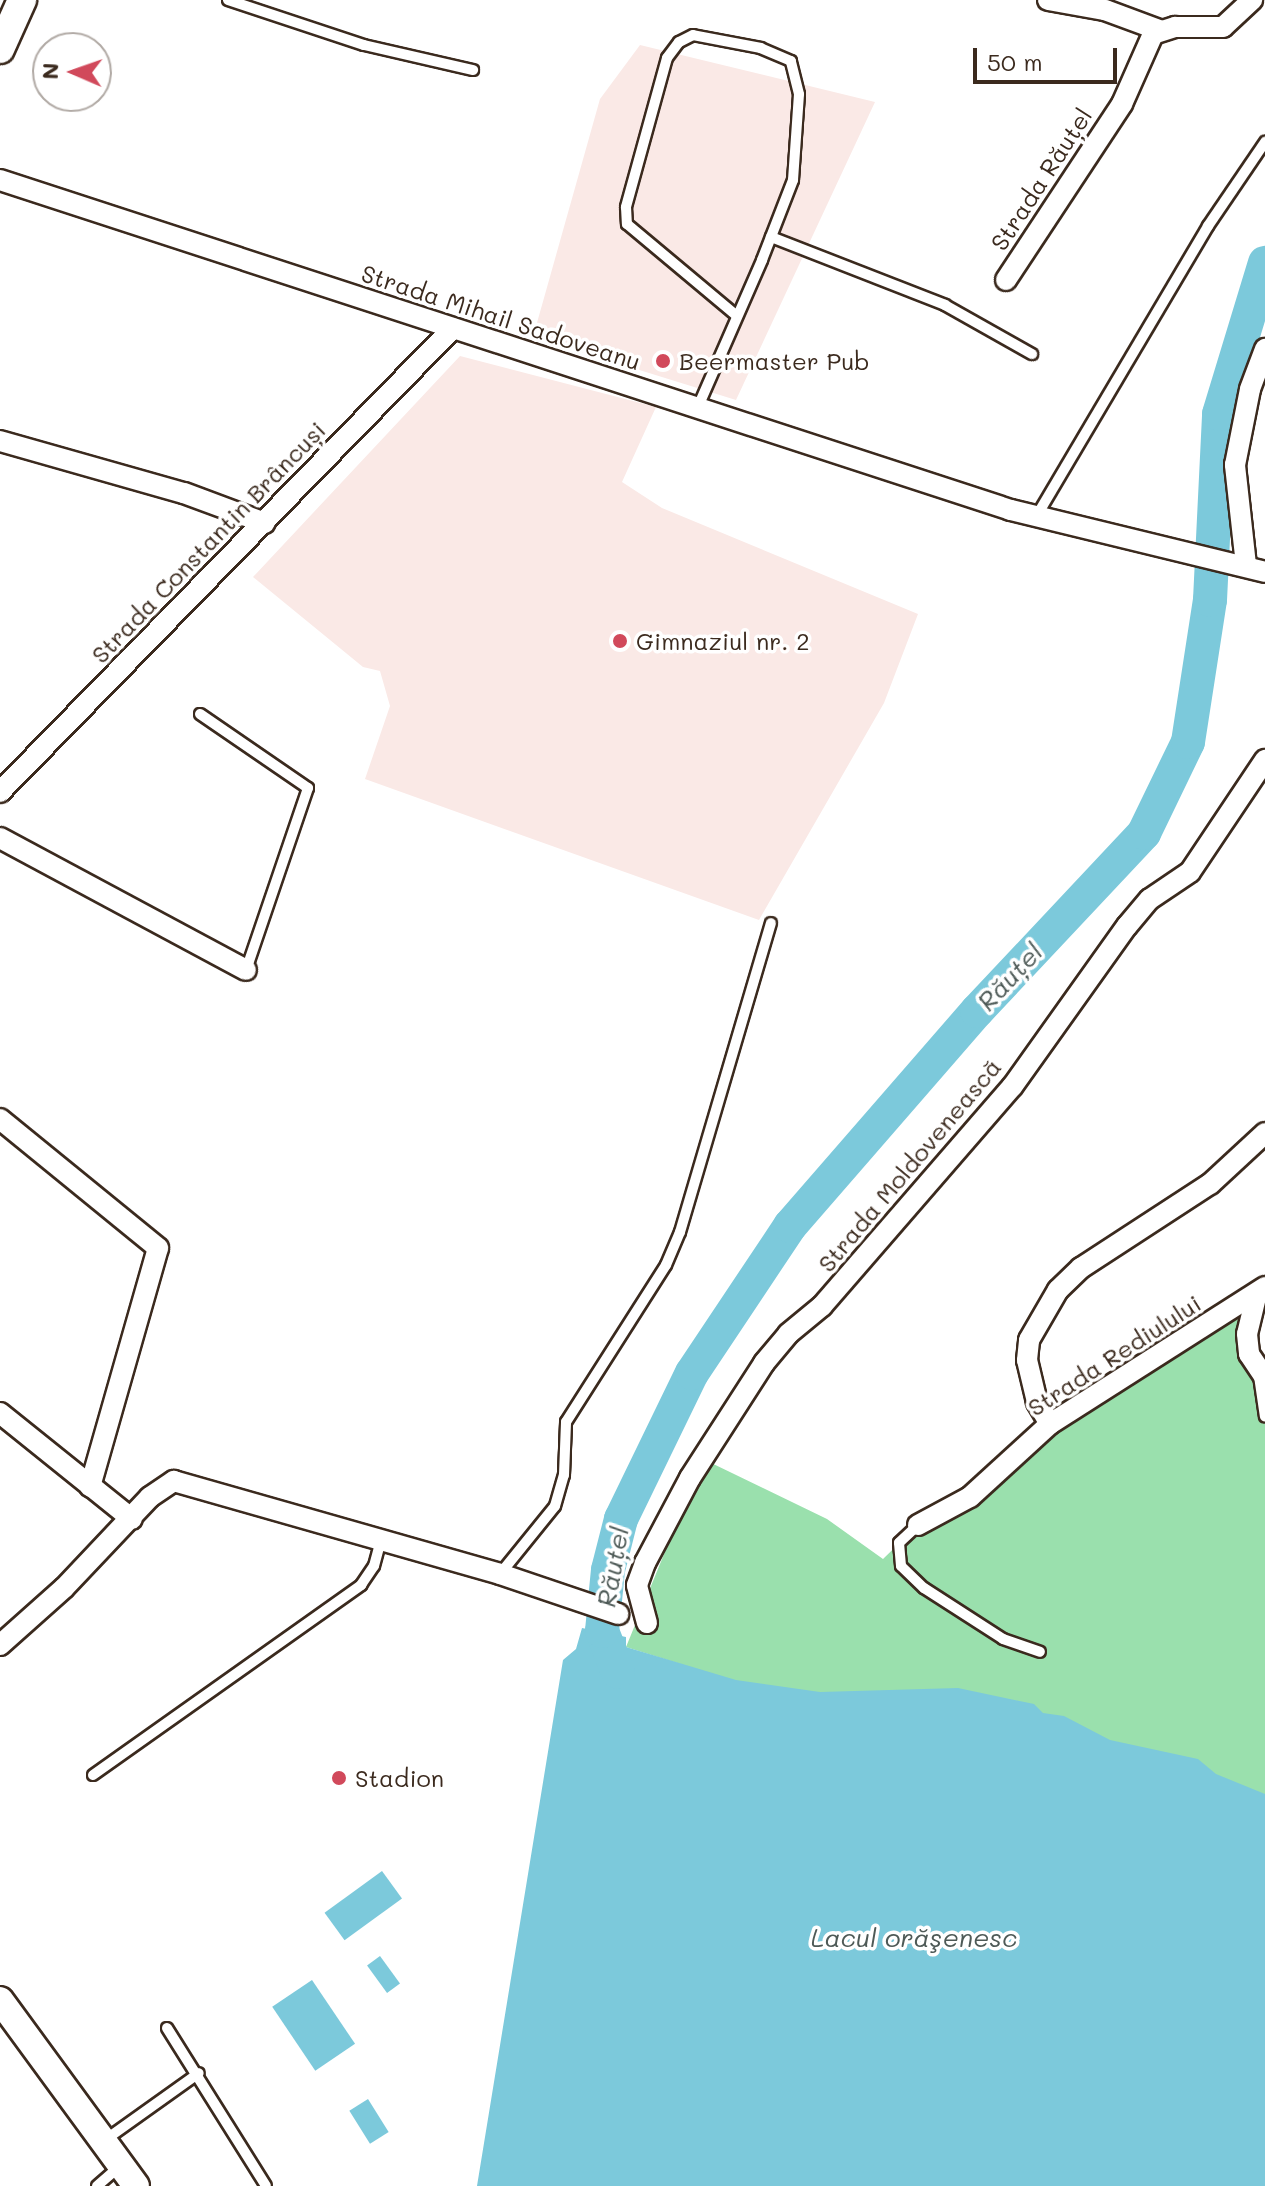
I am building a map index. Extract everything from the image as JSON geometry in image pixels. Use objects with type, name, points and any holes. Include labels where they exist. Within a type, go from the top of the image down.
[{"type":"main road","points":[[0,49],[22,0]]},
{"type":"street","points":[[1048,0],[1114,13],[1159,30],[1223,27],[1252,0]]},
{"type":"street","name":"Strada Răuțel","points":[[1006,280],[1122,104],[1148,41],[1159,30]]},
{"type":"street","name":"Strada Mihail Sadoveanu","points":[[0,180],[1036,517],[1249,567]]},
{"type":"street","name":"Strada Constantin Brâncuși","points":[[0,792],[453,328]]},
{"type":"street","points":[[1249,567],[1235,465],[1250,389],[1265,349]]},
{"type":"street","points":[[0,441],[184,493],[265,523]]},
{"type":"street","name":"Strada Moldovenească","points":[[647,1623],[637,1585],[645,1563],[690,1478],[764,1363],[788,1334],[822,1306],[1012,1087],[1127,926],[1150,899],[1190,872],[1265,760]]},
{"type":"street","points":[[0,838],[246,970]]},
{"type":"street","points":[[0,1119],[158,1248],[90,1486]]},
{"type":"street","points":[[1050,1424],[1037,1402],[1027,1360],[1029,1340],[1058,1290],[1102,1253],[1210,1184],[1265,1133]]},
{"type":"street","points":[[1261,1290],[1247,1334],[1262,1376]]},
{"type":"street","name":"Strada Rediulului","points":[[918,1525],[970,1497],[1050,1424],[1261,1290]]},
{"type":"street","points":[[0,1413],[132,1519]]},
{"type":"street","points":[[0,1645],[168,1483],[195,1485],[500,1574],[580,1605],[618,1614]]},
{"type":"street","points":[[0,2000],[128,2176]]},
{"type":"lane","points":[[228,0],[364,45],[473,70]]},
{"type":"lane","points":[[697,409],[771,237],[798,161],[798,76],[791,61],[761,48],[693,35],[679,42],[667,58],[626,207],[627,224],[737,316]]},
{"type":"lane","points":[[1036,517],[1208,226],[1265,142]]},
{"type":"lane","points":[[771,237],[945,305],[1032,354]]},
{"type":"lane","points":[[200,714],[308,788],[246,970]]},
{"type":"lane","points":[[500,1574],[555,1506],[564,1475],[566,1422],[671,1254],[701,1174],[771,923]]},
{"type":"lane","points":[[1262,1376],[1265,1417]]},
{"type":"lane","points":[[918,1525],[899,1543],[901,1566],[924,1588],[1003,1639],[1040,1652]]},
{"type":"lane","points":[[93,1775],[361,1585],[381,1540]]},
{"type":"lane","points":[[167,2028],[199,2073],[266,2186]]},
{"type":"lane","points":[[103,2141],[199,2073]]},
{"type":"lane","points":[[97,2186],[128,2176]]},
{"type":"shaded area","points":[[640,45],[875,102],[736,400],[533,337],[600,99]]},
{"type":"shaded area","name":"Gimnaziul nr. 2","points":[[460,356],[656,407],[622,482],[662,508],[918,614],[884,703],[759,920],[365,779],[390,706],[380,671],[363,667],[253,577]]},
{"type":"green space","points":[[1257,1293],[1248,1321],[1265,1375],[1265,1803],[798,1701],[626,1647],[703,1459],[827,1519],[883,1559],[918,1525],[1050,1424]]},
{"type":"water","name":"Lacul orăşenesc","points":[[582,1628],[626,1637],[626,1647],[736,1680],[820,1692],[958,1688],[1034,1704],[1043,1713],[1064,1716],[1110,1740],[1198,1759],[1216,1774],[1265,1794],[1265,2186],[477,2186],[563,1660],[576,1649]]},
{"type":"water","points":[[382,1871],[402,1899],[345,1940],[325,1913]]},
{"type":"water","points":[[380,1956],[400,1984],[387,1993],[367,1965]]},
{"type":"water","points":[[312,1980],[355,2044],[315,2071],[272,2007]]},
{"type":"water","points":[[368,2099],[389,2132],[370,2144],[349,2111]]},
{"type":"waterway","name":"Răuțel","points":[[618,1672],[602,1631],[608,1570],[621,1519],[692,1373],[790,1226],[977,1011],[1144,833],[1188,742],[1210,600],[1219,414],[1265,263]]},
{"type":"place","name":"Beermaster Pub","points":[[663,361]]},
{"type":"place","name":"Gimnaziul nr. 2","points":[[620,641]]},
{"type":"place","name":"Stadion","points":[[339,1778]]}]
